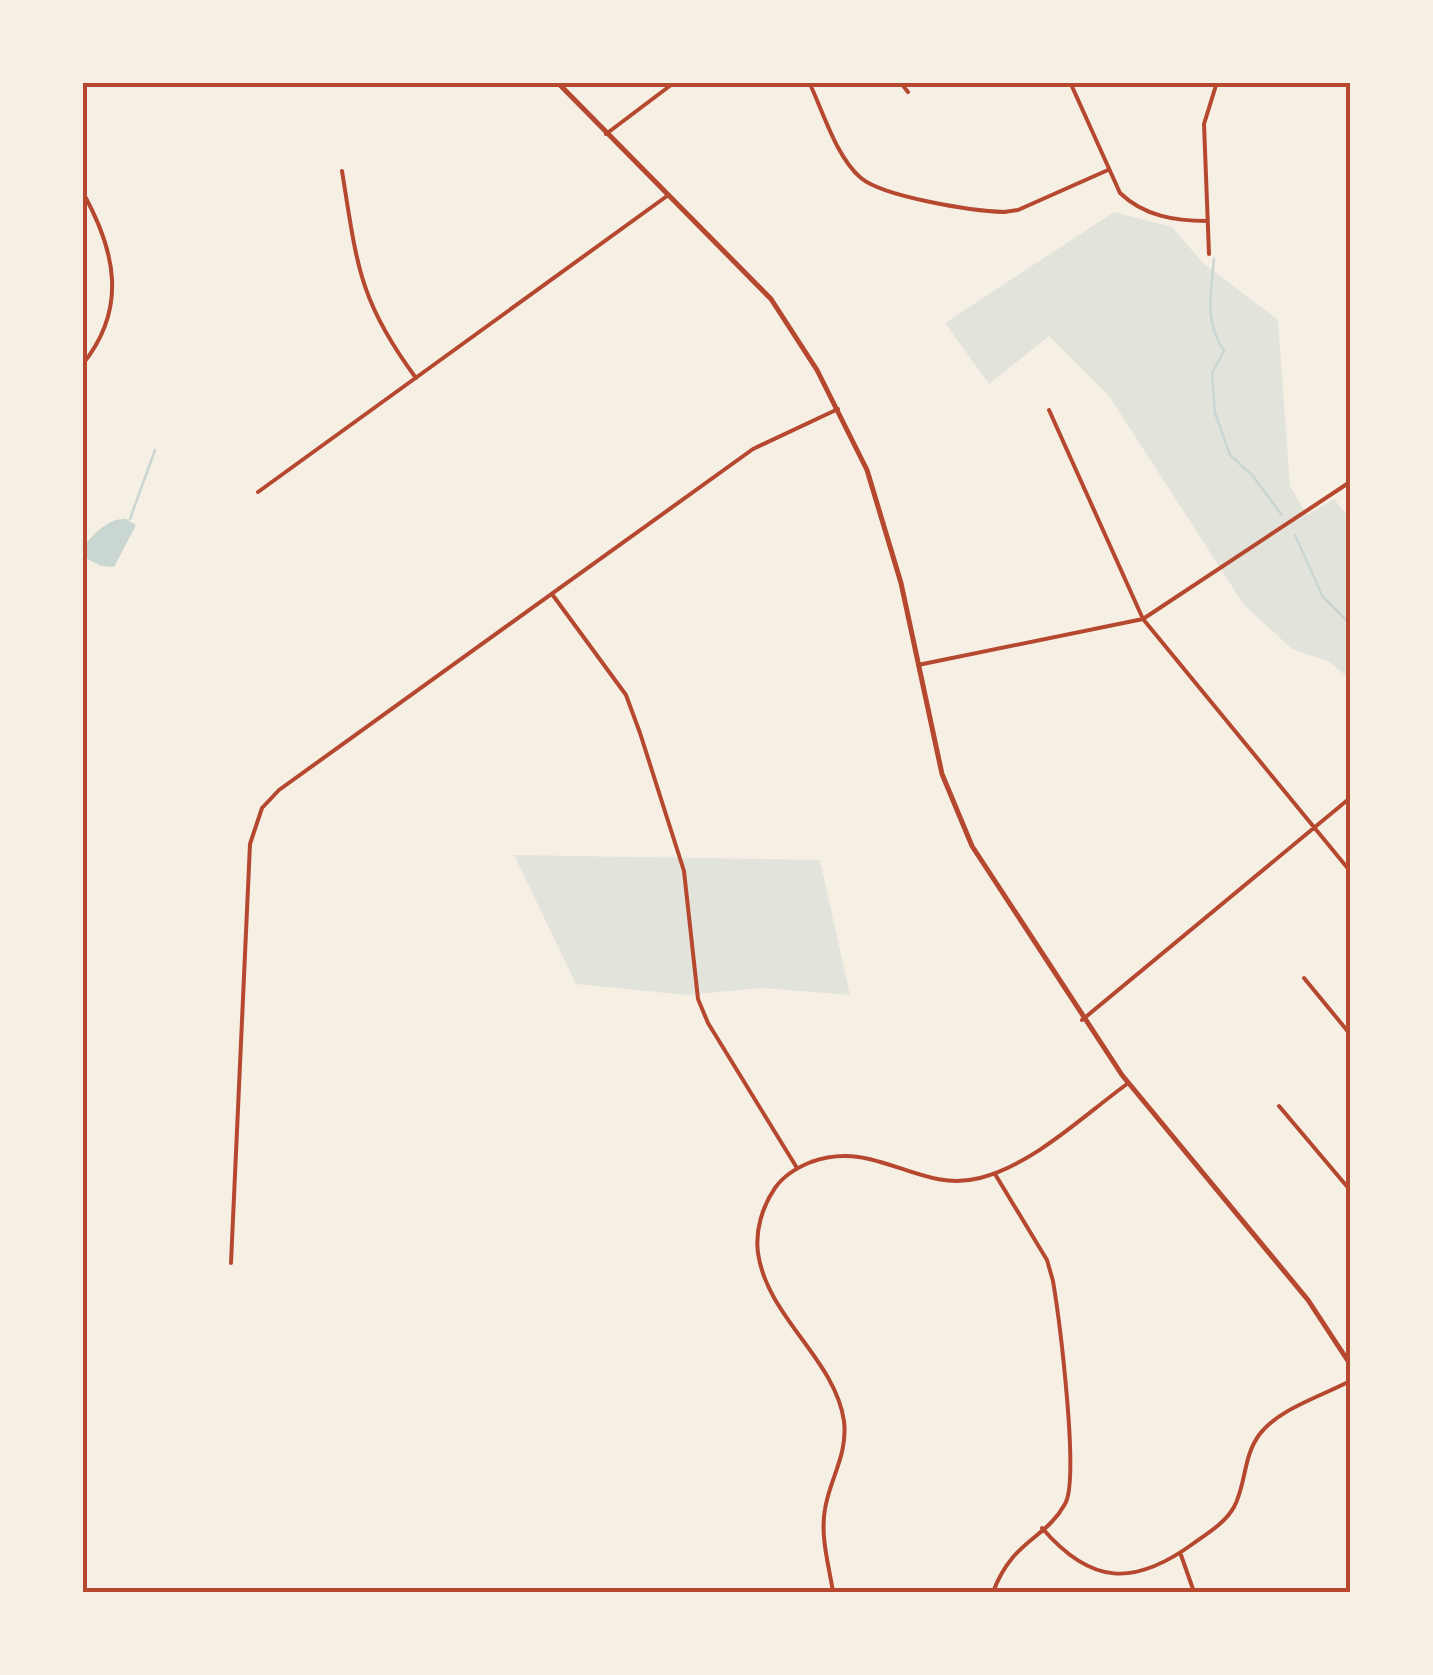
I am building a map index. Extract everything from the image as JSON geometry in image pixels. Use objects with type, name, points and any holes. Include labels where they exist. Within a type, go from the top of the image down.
[{"type":"street","points":[[557,82],[770,299],[794,330],[867,470],[887,532],[942,774],[972,846],[1082,1020],[1308,1300],[1349,1360]]},
{"type":"street","points":[[606,134],[675,82]]},
{"type":"street","points":[[809,82],[848,164],[863,180],[892,191],[1004,212],[1018,210],[1108,170]]},
{"type":"street","points":[[900,82],[908,92]]},
{"type":"street","points":[[1070,82],[1120,193],[1134,206],[1183,222],[1207,221]]},
{"type":"street","points":[[1209,254],[1204,124],[1217,82]]},
{"type":"street","points":[[342,171],[367,301],[383,333],[416,378]]},
{"type":"street","points":[[82,192],[112,258],[115,286],[104,333],[82,366]]},
{"type":"street","points":[[258,492],[667,196]]},
{"type":"street","points":[[231,1264],[250,844],[255,823],[279,790],[753,450],[838,409]]},
{"type":"street","points":[[1049,410],[1144,620],[1350,871]]},
{"type":"street","points":[[918,665],[1144,620],[1350,482]]},
{"type":"street","points":[[552,594],[631,708],[684,871],[698,999],[708,1023],[797,1168]]},
{"type":"street","points":[[1082,1020],[1350,798]]},
{"type":"street","points":[[1304,978],[1350,1034]]},
{"type":"street","points":[[832,1592],[824,1525],[844,1442],[841,1407],[762,1274],[758,1252],[764,1209],[781,1180],[797,1168],[839,1154],[858,1155],[940,1179],[976,1179],[994,1174],[1018,1162],[1130,1082]]},
{"type":"street","points":[[1280,1106],[1350,1190]]},
{"type":"street","points":[[993,1592],[1012,1553],[1065,1506],[1070,1493],[1057,1306],[1047,1260],[994,1174]]},
{"type":"street","points":[[1042,1528],[1079,1564],[1101,1573],[1145,1571],[1180,1553],[1234,1508],[1248,1454],[1272,1422],[1350,1381]]},
{"type":"street","points":[[1180,1553],[1194,1592]]},
{"type":"shaded area","points":[[1114,212],[1172,227],[1202,262],[1278,320],[1290,486],[1307,515],[1334,499],[1350,519],[1350,679],[1328,661],[1292,649],[1244,605],[1109,396],[1049,336],[989,384],[945,323]]},
{"type":"shaded area","points":[[126,519],[136,525],[114,567],[101,566],[84,557],[85,544],[98,531],[108,523]]},
{"type":"shaded area","points":[[514,855],[820,860],[850,995],[762,988],[687,995],[576,984]]},
{"type":"waterway","points":[[1214,259],[1211,318],[1224,351],[1212,373],[1215,413],[1230,455],[1252,475],[1282,515]]},
{"type":"waterway","points":[[130,519],[155,450]]},
{"type":"waterway","points":[[1295,535],[1323,597],[1350,624]]}]
